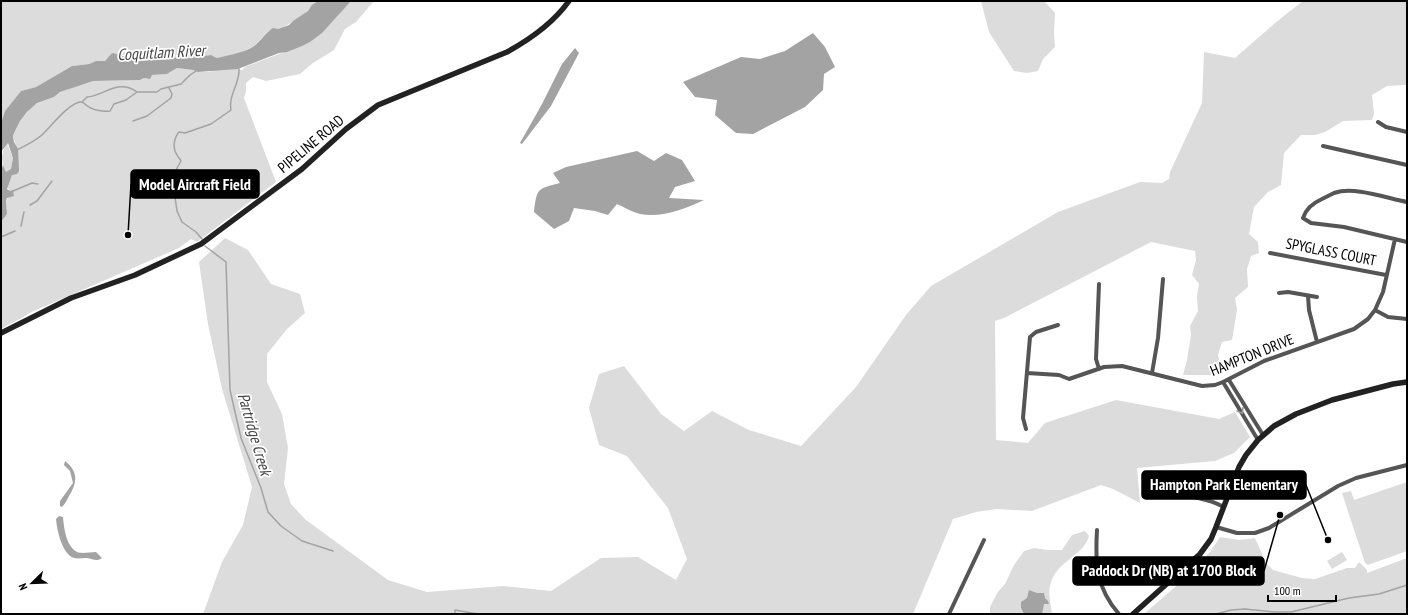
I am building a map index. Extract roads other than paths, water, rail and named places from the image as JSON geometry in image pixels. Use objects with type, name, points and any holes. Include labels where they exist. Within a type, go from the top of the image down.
[{"type":"street","name":"PIPELINE ROAD","points":[[1,333],[71,298],[135,275],[201,244],[302,169],[346,129],[378,105],[507,52],[537,33],[569,1]]},
{"type":"street","points":[[1378,122],[1386,127],[1407,132]]},
{"type":"street","points":[[1323,146],[1407,165]]},
{"type":"street","points":[[1407,202],[1361,192],[1347,191],[1334,193],[1316,202],[1305,211],[1303,218],[1311,223],[1344,228],[1407,242]]},
{"type":"street","name":"HAMPTON DRIVE","points":[[1027,373],[1060,375],[1069,379],[1104,367],[1122,366],[1202,386],[1215,385],[1229,380],[1264,362],[1354,329],[1368,319],[1375,310],[1383,292],[1394,239]]},
{"type":"street","name":"SPYGLASS COURT","points":[[1270,253],[1386,275]]},
{"type":"street","points":[[1152,373],[1158,338],[1163,280]]},
{"type":"street","points":[[1099,284],[1096,359],[1099,369]]},
{"type":"street","points":[[1279,294],[1288,292],[1317,297]]},
{"type":"street","points":[[1308,296],[1309,310],[1317,342]]},
{"type":"street","points":[[1375,310],[1388,317],[1407,319]]},
{"type":"street","points":[[1026,429],[1023,418],[1030,337],[1036,332],[1058,325]]},
{"type":"street","points":[[1229,380],[1263,435]]},
{"type":"street","points":[[1223,382],[1258,440]]},
{"type":"street","points":[[1132,614],[1200,554],[1211,539],[1238,467],[1263,435],[1274,426],[1296,414],[1332,400],[1393,384],[1407,382]]},
{"type":"street","points":[[1216,527],[1237,533],[1255,533],[1269,528],[1338,486],[1356,478],[1407,465]]},
{"type":"street","points":[[1153,492],[1203,498],[1224,507]]},
{"type":"street","points":[[1097,530],[1095,556],[1098,575],[1112,607],[1119,614]]},
{"type":"street","points":[[949,614],[984,540]]},
{"type":"waterway","name":"Partridge Creek","points":[[202,239],[196,232],[182,222],[177,211],[174,190],[177,181],[177,168],[181,161],[174,149],[175,140],[179,132],[185,133],[211,124],[231,110],[231,100],[238,79],[239,69]]},
{"type":"waterway","points":[[17,150],[31,143],[40,136],[66,110],[77,103],[82,102],[88,107],[94,109],[110,111],[114,104],[126,100],[137,92],[157,92],[161,89],[181,84],[196,71]]},
{"type":"waterway","points":[[82,102],[87,97],[117,87],[130,88],[137,92]]},
{"type":"waterway","points":[[133,121],[147,116],[171,98],[172,94],[169,88]]},
{"type":"waterway","points":[[30,205],[37,201],[52,181]]},
{"type":"waterway","points":[[13,191],[32,183],[38,184]]},
{"type":"waterway","points":[[21,226],[24,212]]},
{"type":"waterway","points":[[1,237],[15,231]]},
{"type":"waterway","name":"Partridge Creek","points":[[205,246],[226,262],[230,390],[241,438],[261,488],[268,512],[281,526],[302,541],[333,551]]},
{"type":"waterway","points":[[1216,614],[1231,610],[1245,609],[1291,612],[1349,598],[1379,594],[1407,585]]},
{"type":"waterway","points":[[455,614],[455,610],[478,614]]},
{"type":"place","name":"Model Aircraft Field","points":[[128,235]]},
{"type":"place","name":"Paddock Dr (NB) at 1700 Block","points":[[1280,515]]},
{"type":"place","name":"Hampton Park Elementary","points":[[1328,540]]},
{"type":"water label","name":"Coquitlam River","points":[[161,52]]}]
